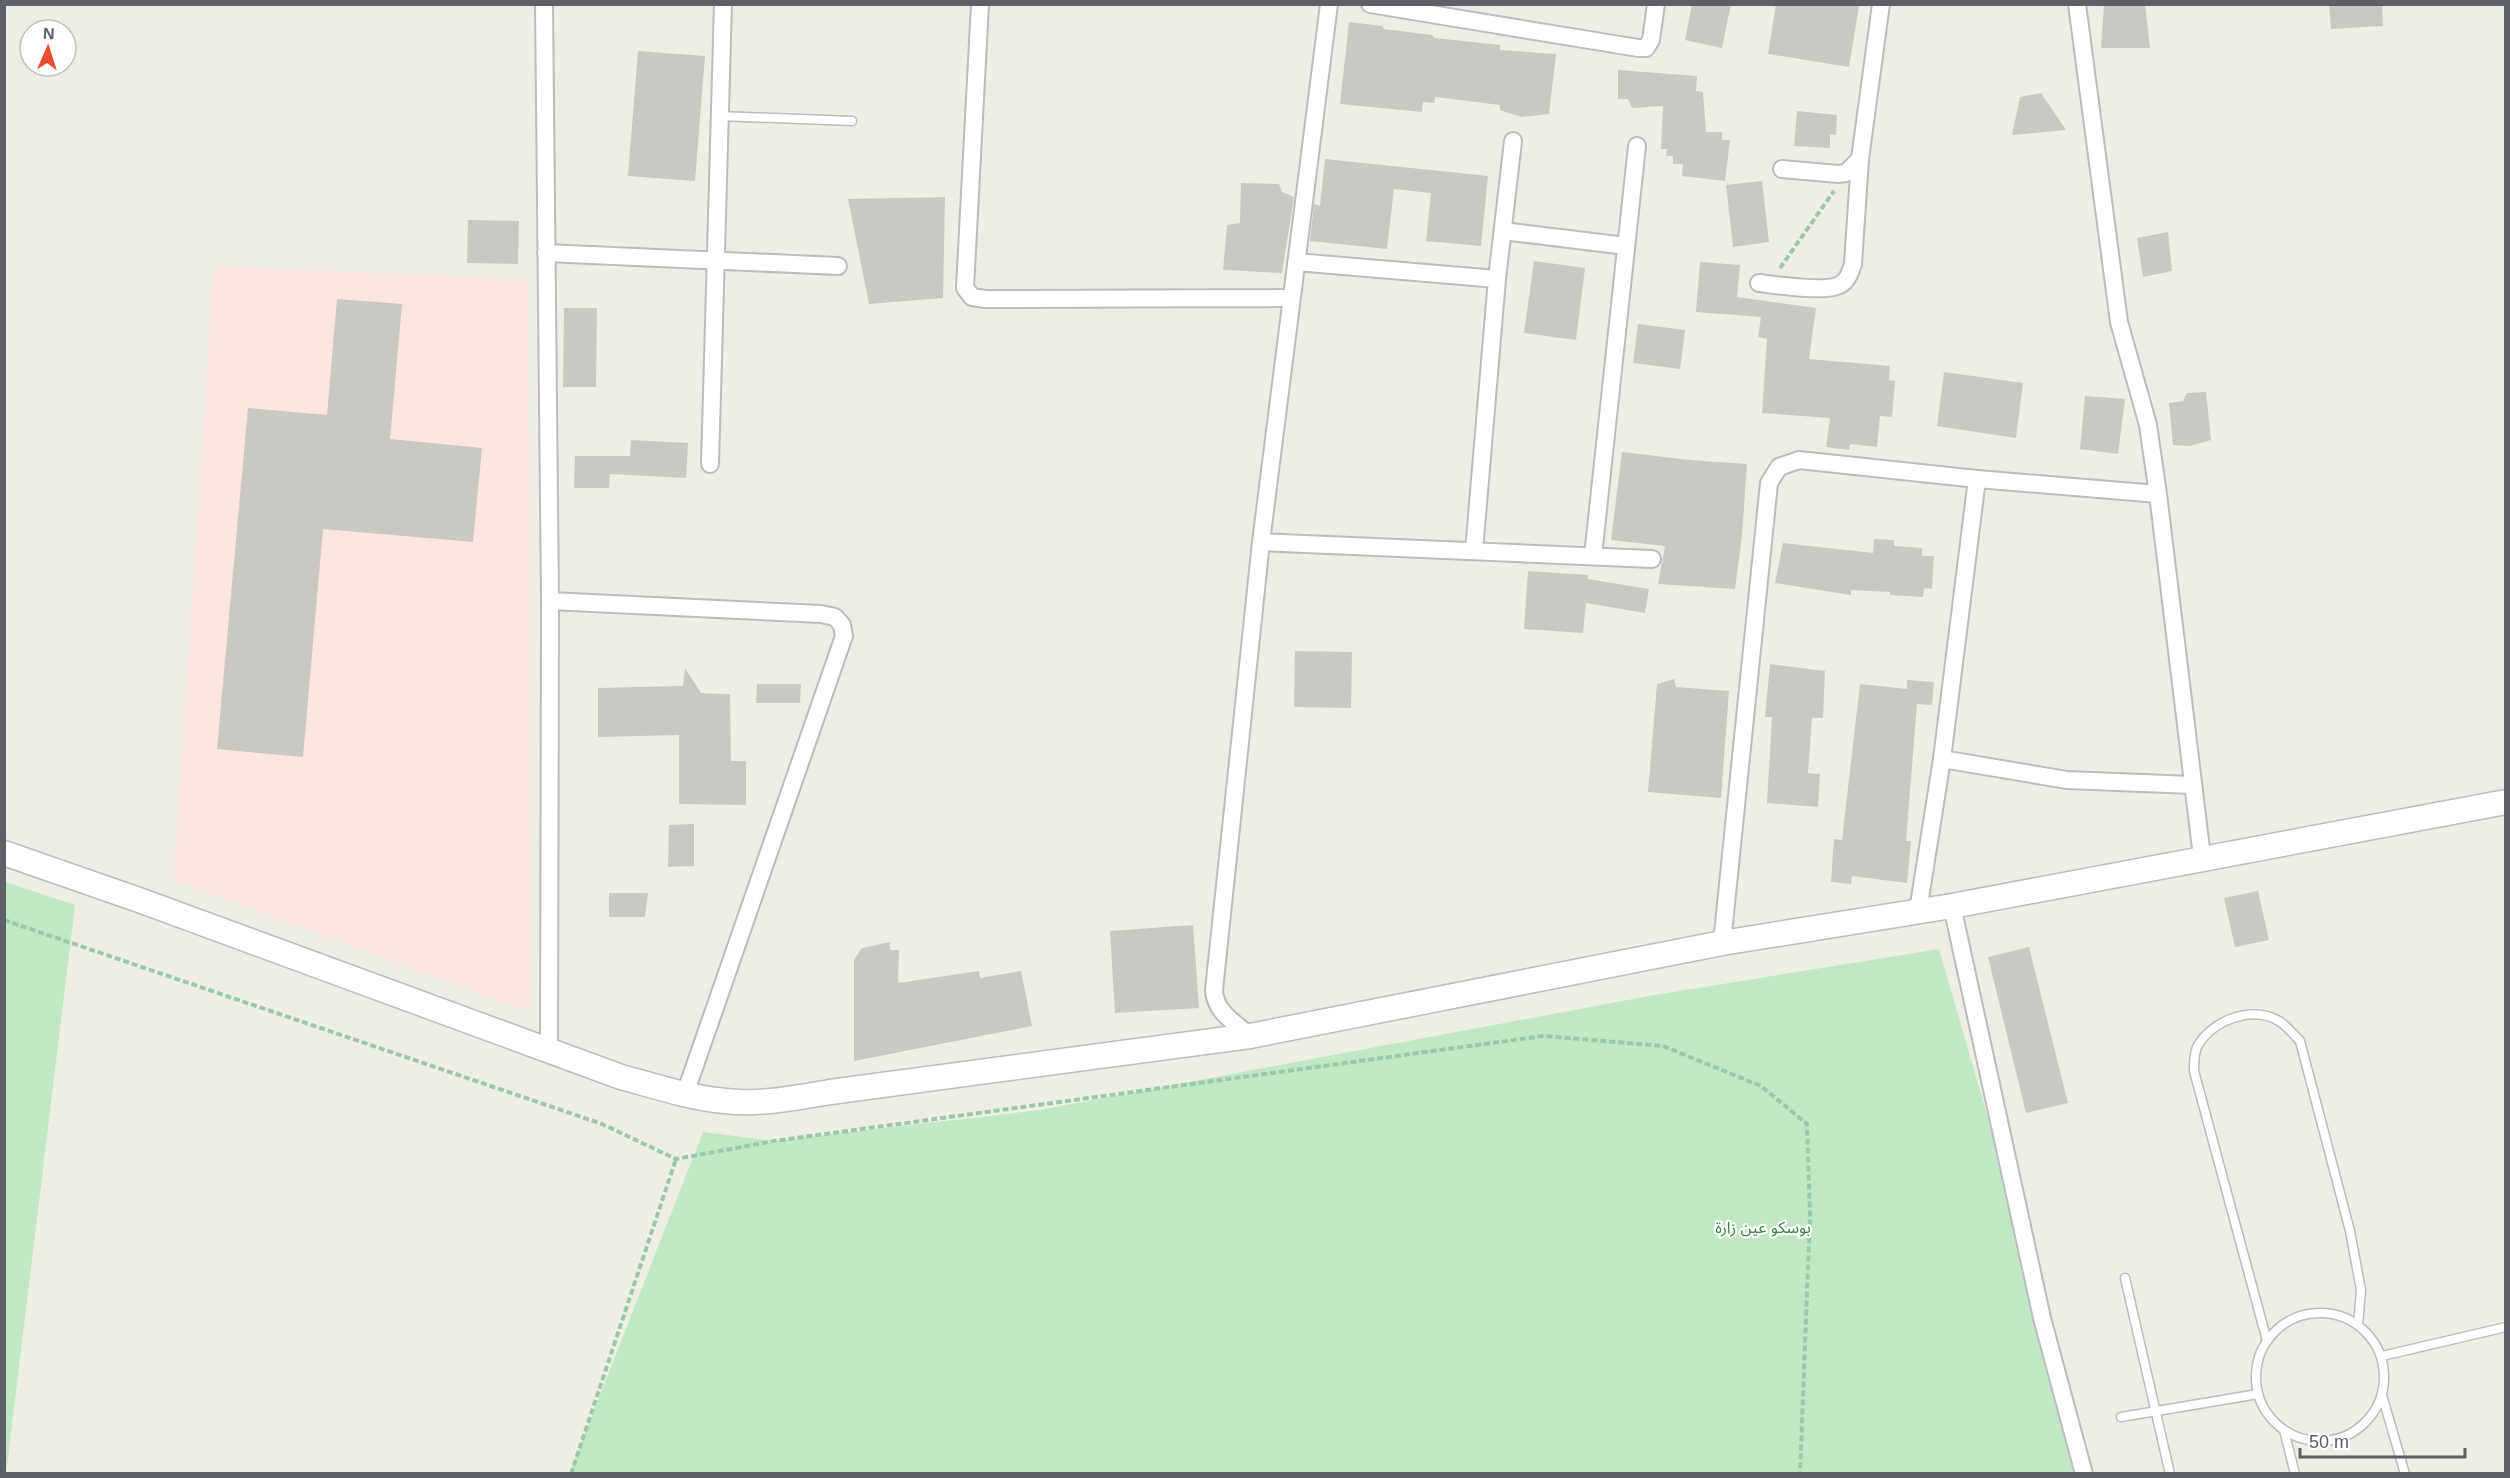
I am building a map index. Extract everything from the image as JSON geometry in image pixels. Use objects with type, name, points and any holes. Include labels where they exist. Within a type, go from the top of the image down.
[{"type":"main road","points":[[4,853],[139,900],[621,1077],[685,1094],[725,1101],[781,1101],[830,1092],[1250,1036],[1722,943],[1952,906],[2202,857],[2505,802]]},
{"type":"street","points":[[544,4],[550,601],[549,1052]]},
{"type":"street","points":[[710,464],[723,4]]},
{"type":"street","points":[[980,4],[965,288],[972,297],[985,299],[1292,298]]},
{"type":"street","points":[[1250,1036],[1218,1008],[1214,990],[1261,542],[1329,4]]},
{"type":"street","points":[[1370,4],[1646,48],[1652,40],[1656,4]]},
{"type":"street","points":[[1764,284],[1826,288],[1838,286],[1847,279],[1854,264],[1860,159],[1881,4]]},
{"type":"street","points":[[2077,4],[2119,322],[2148,425],[2202,857]]},
{"type":"street","points":[[1474,551],[1497,279],[1513,141]]},
{"type":"street","points":[[1593,556],[1637,146]]},
{"type":"street","points":[[1782,169],[1846,173],[1860,159]]},
{"type":"street","points":[[1503,231],[1626,246]]},
{"type":"street","points":[[546,253],[838,266]]},
{"type":"street","points":[[1296,262],[1497,279]]},
{"type":"street","points":[[1722,943],[1769,483],[1779,467],[1798,460],[1977,479],[2158,494]]},
{"type":"street","points":[[1918,910],[1942,759],[1977,479]]},
{"type":"street","points":[[1261,542],[1652,559]]},
{"type":"street","points":[[550,601],[821,614],[835,617],[842,625],[844,636],[685,1094]]},
{"type":"street","points":[[1942,759],[2067,780],[2192,785]]},
{"type":"street","points":[[1952,906],[2042,1318],[2084,1473]]},
{"type":"lane","points":[[719,116],[852,121]]},
{"type":"lane","points":[[2267,1341],[2194,1071],[2196,1049],[2208,1034],[2231,1017],[2265,1015],[2281,1022],[2300,1041],[2350,1231],[2361,1290],[2358,1326]]},
{"type":"lane","points":[[2125,1278],[2170,1473]]},
{"type":"lane","points":[[2312,1314],[2339,1316],[2358,1326],[2372,1339],[2382,1356],[2384,1380],[2382,1395],[2376,1409],[2355,1431],[2342,1437],[2312,1441],[2284,1430],[2272,1420],[2258,1394],[2257,1367],[2267,1341],[2286,1322],[2312,1314]]},
{"type":"lane","points":[[2382,1356],[2505,1327]]},
{"type":"lane","points":[[2121,1417],[2258,1394]]},
{"type":"lane","points":[[2382,1395],[2405,1473]]},
{"type":"lane","points":[[2284,1430],[2295,1473]]},
{"type":"path","points":[[1764,284],[1846,173]]},
{"type":"path","points":[[4,920],[602,1124],[676,1159],[774,1141],[1543,1036],[1663,1046],[1761,1086],[1807,1124],[1810,1216],[1800,1473]]},
{"type":"path","points":[[571,1473],[676,1159]]},
{"type":"shaded area","points":[[214,266],[528,280],[531,1012],[174,880]]},
{"type":"green space","points":[[5,882],[75,905],[6,1474],[4,1473]]},
{"type":"green space","name":"بوسكو عين زارة","points":[[1939,949],[2091,1473],[569,1474],[703,1132],[774,1141],[1039,1110],[1649,996]]},
{"type":"building","points":[[1692,4],[1731,4],[1722,48],[1685,40]]},
{"type":"building","points":[[1776,4],[1859,6],[1849,67],[1768,54]]},
{"type":"building","points":[[2104,4],[2145,4],[2150,48],[2101,48]]},
{"type":"building","points":[[2329,4],[2382,4],[2383,26],[2331,29]]},
{"type":"building","points":[[1349,22],[1432,35],[1435,38],[1500,45],[1500,50],[1556,54],[1549,114],[1521,117],[1500,110],[1500,105],[1435,97],[1434,103],[1423,102],[1422,112],[1340,104]]},
{"type":"building","points":[[638,51],[705,56],[695,181],[628,176]]},
{"type":"building","points":[[1618,70],[1697,76],[1696,91],[1703,92],[1706,132],[1722,132],[1722,140],[1730,140],[1725,181],[1682,176],[1683,164],[1673,164],[1673,156],[1666,156],[1667,149],[1661,149],[1663,106],[1632,108],[1628,99],[1618,99]]},
{"type":"building","points":[[2041,93],[2066,130],[2012,135],[2020,97]]},
{"type":"building","points":[[1797,111],[1837,115],[1836,135],[1830,134],[1830,148],[1794,146]]},
{"type":"building","points":[[1325,159],[1488,176],[1481,246],[1426,241],[1431,193],[1394,189],[1387,249],[1310,241],[1314,204],[1320,206]]},
{"type":"building","points":[[1762,181],[1769,242],[1733,247],[1726,185]]},
{"type":"building","points":[[1241,183],[1279,184],[1282,192],[1294,197],[1282,273],[1223,270],[1227,225],[1240,223]]},
{"type":"building","points":[[945,197],[943,298],[869,304],[848,199]]},
{"type":"building","points":[[468,220],[519,221],[518,264],[467,263]]},
{"type":"building","points":[[2168,232],[2172,271],[2143,277],[2137,238]]},
{"type":"building","points":[[1534,261],[1585,268],[1576,340],[1524,333]]},
{"type":"building","points":[[1700,262],[1740,265],[1737,297],[1816,308],[1809,359],[1890,366],[1889,380],[1895,381],[1892,417],[1880,416],[1877,447],[1850,444],[1849,450],[1826,447],[1830,418],[1762,413],[1767,339],[1758,337],[1761,317],[1696,312]]},
{"type":"building","points":[[337,299],[402,304],[390,439],[482,448],[473,542],[323,529],[303,757],[217,749],[248,408],[327,415]]},
{"type":"building","points":[[564,308],[597,308],[596,387],[563,387]]},
{"type":"building","points":[[1638,324],[1685,330],[1680,369],[1633,363]]},
{"type":"building","points":[[1944,372],[2023,383],[2016,438],[1937,426]]},
{"type":"building","points":[[2206,392],[2211,440],[2190,446],[2173,445],[2169,403],[2183,401],[2187,393]]},
{"type":"building","points":[[2085,396],[2125,399],[2118,454],[2080,449]]},
{"type":"building","points":[[631,440],[688,443],[686,478],[610,474],[609,488],[574,488],[575,456],[630,456]]},
{"type":"building","points":[[1622,452],[1747,464],[1742,536],[1735,589],[1658,584],[1665,546],[1611,540]]},
{"type":"building","points":[[1874,539],[1894,540],[1894,546],[1922,548],[1922,556],[1934,556],[1932,589],[1924,588],[1923,597],[1851,590],[1851,595],[1775,583],[1783,543],[1873,553]]},
{"type":"building","points":[[1528,571],[1588,575],[1588,579],[1649,589],[1645,613],[1586,603],[1583,633],[1524,629]]},
{"type":"building","points":[[1295,651],[1352,652],[1351,708],[1294,707]]},
{"type":"building","points":[[1770,664],[1825,671],[1823,718],[1812,718],[1808,773],[1820,774],[1818,807],[1767,803],[1772,717],[1765,717]]},
{"type":"building","points":[[685,668],[701,693],[730,694],[731,761],[746,761],[746,805],[679,804],[679,735],[598,737],[598,688],[683,686]]},
{"type":"building","points":[[1674,679],[1676,687],[1729,691],[1721,798],[1648,792],[1657,684]]},
{"type":"building","points":[[1907,680],[1934,682],[1932,705],[1917,704],[1906,841],[1911,841],[1907,883],[1852,876],[1851,884],[1831,882],[1834,839],[1842,840],[1860,684],[1907,689]]},
{"type":"building","points":[[757,684],[801,684],[800,703],[756,703]]},
{"type":"building","points":[[694,824],[694,866],[668,867],[669,825]]},
{"type":"building","points":[[2258,891],[2269,940],[2235,947],[2224,898]]},
{"type":"building","points":[[609,893],[648,893],[645,917],[609,917]]},
{"type":"building","points":[[1193,925],[1199,1008],[1115,1013],[1110,931]]},
{"type":"building","points":[[890,942],[890,950],[899,950],[898,983],[979,971],[980,978],[1021,971],[1032,1026],[854,1061],[854,960],[862,948]]},
{"type":"building","points":[[2029,947],[2068,1103],[2026,1113],[1988,957]]}]
